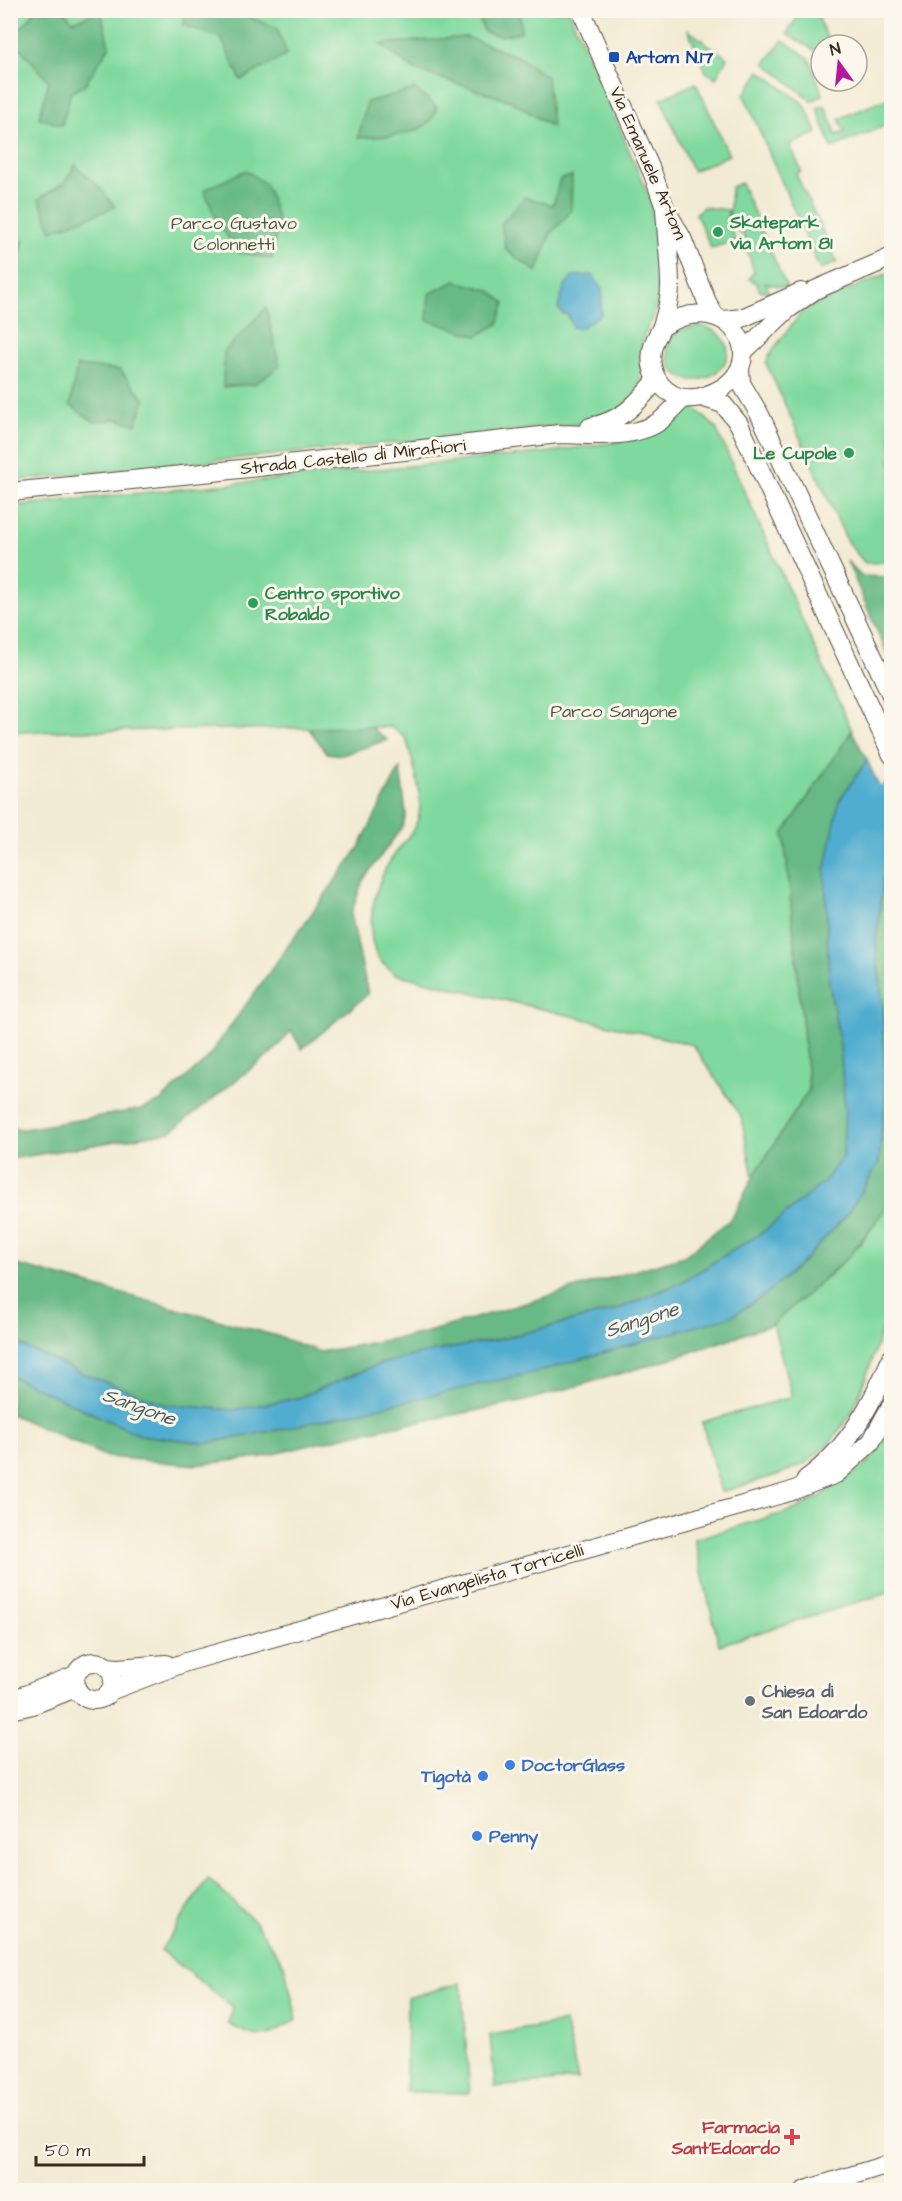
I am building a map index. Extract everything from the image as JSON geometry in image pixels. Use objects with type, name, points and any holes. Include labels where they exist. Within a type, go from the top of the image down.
[{"type":"street","name":"Via Emanuele Artom","points":[[581,10],[666,208],[682,238],[707,302],[719,318]]},
{"type":"street","points":[[666,208],[670,287],[662,327],[651,353],[653,371],[663,388],[674,395],[723,404],[739,424],[891,755]]},
{"type":"street","points":[[692,398],[715,392],[733,377],[742,360],[788,310],[815,290],[891,257]]},
{"type":"street","points":[[662,327],[683,316],[742,318],[797,292],[815,290]]},
{"type":"street","points":[[719,318],[736,331],[743,346],[741,383],[760,415],[891,697]]},
{"type":"street","points":[[559,434],[606,424],[631,410],[657,380]]},
{"type":"street","name":"Strada Castello di Mirafiori","points":[[10,492],[559,434],[590,435],[631,432],[658,422],[692,398]]},
{"type":"street","name":"Via Evangelista Torricelli","points":[[789,1492],[824,1467],[855,1431],[881,1382],[891,1357]]},
{"type":"street","name":"Via Evangelista Torricelli","points":[[110,1691],[186,1662],[789,1492],[836,1474],[871,1442],[891,1404]]},
{"type":"street","points":[[10,1710],[33,1705],[76,1681],[83,1665],[89,1662],[96,1662],[107,1667],[113,1678],[110,1691],[106,1696],[94,1700],[83,1697],[76,1681]]},
{"type":"street","name":"Via Evangelista Torricelli","points":[[107,1667],[186,1662]]},
{"type":"street","points":[[10,1698],[76,1681]]},
{"type":"street","points":[[805,2190],[891,2163]]},
{"type":"green space","name":"Parco Gustavo Colonnetti","points":[[11,11],[569,11],[650,199],[657,240],[660,282],[655,313],[642,343],[640,380],[637,389],[626,404],[618,410],[600,419],[581,424],[11,481]]},
{"type":"green space","points":[[34,11],[64,11],[73,21],[101,11],[109,47],[84,86],[71,92],[62,125],[39,118],[49,81],[11,38]]},
{"type":"green space","points":[[185,11],[234,11],[277,28],[287,55],[241,80],[221,38],[184,25]]},
{"type":"green space","points":[[477,11],[520,11],[521,32],[501,36],[484,32]]},
{"type":"green space","points":[[801,11],[836,11],[818,17],[825,33],[809,33],[809,47],[787,34]]},
{"type":"green space","points":[[688,30],[727,58],[716,78],[706,72]]},
{"type":"green space","points":[[467,37],[519,57],[547,77],[552,127],[511,101],[415,70],[380,44]]},
{"type":"green space","points":[[783,40],[809,58],[809,93],[822,93],[823,95],[812,101],[765,63]]},
{"type":"green space","points":[[760,71],[805,105],[817,133],[790,145],[801,171],[796,174],[837,262],[820,270],[744,95]]},
{"type":"green space","points":[[696,83],[729,155],[693,171],[661,99]]},
{"type":"green space","points":[[415,89],[437,107],[432,118],[425,125],[405,134],[358,138],[367,102]]},
{"type":"green space","points":[[891,97],[891,123],[832,148],[817,108],[825,106],[837,135],[845,132],[839,119]]},
{"type":"green space","points":[[75,165],[99,187],[115,207],[52,231],[39,199],[65,182]]},
{"type":"green space","points":[[246,170],[266,185],[278,220],[272,259],[238,252],[217,221],[204,190]]},
{"type":"green space","points":[[572,176],[571,211],[550,235],[537,272],[506,250],[501,224],[525,197],[553,205],[560,179]]},
{"type":"green space","points":[[741,183],[787,288],[765,283],[770,292],[760,291],[757,283],[749,279],[754,272],[748,252],[739,244],[745,237],[729,223],[731,187]]},
{"type":"green space","name":"Skatepark via Artom 81","points":[[703,207],[728,210],[728,224],[736,241],[711,248],[696,214]]},
{"type":"green space","points":[[10,239],[23,241],[11,313]]},
{"type":"green space","name":"Le Cupole","points":[[891,272],[891,562],[865,563],[848,543],[766,363],[772,351],[804,309]]},
{"type":"green space","points":[[455,281],[489,290],[505,303],[498,324],[477,336],[427,320],[429,294]]},
{"type":"green space","points":[[266,308],[280,366],[255,384],[223,387],[224,352]]},
{"type":"green space","points":[[699,326],[711,329],[720,335],[727,345],[727,355],[724,364],[717,372],[697,380],[686,379],[676,373],[669,363],[669,344],[681,330]]},
{"type":"green space","points":[[77,366],[120,370],[145,400],[136,424],[115,419],[94,422],[70,405]]},
{"type":"green space","name":"Parco Sangone","points":[[684,398],[716,428],[852,731],[784,833],[809,1090],[753,1177],[741,1116],[693,1045],[395,974],[378,958],[371,934],[376,893],[386,868],[415,827],[420,806],[416,776],[406,738],[390,727],[11,732],[10,506],[550,452],[635,439]]},
{"type":"green space","points":[[847,561],[862,576],[891,577],[891,663]]},
{"type":"green space","points":[[371,727],[387,740],[342,755],[327,753],[308,728]]},
{"type":"green space","points":[[852,731],[867,760],[839,801],[829,958],[829,981],[840,1044],[845,1112],[843,1156],[825,1181],[765,1231],[680,1283],[616,1310],[497,1340],[419,1354],[377,1365],[298,1398],[234,1410],[167,1405],[86,1375],[11,1341],[10,1263],[277,1336],[320,1352],[421,1334],[684,1256],[732,1218],[753,1177],[809,1090],[784,833]]},
{"type":"green space","points":[[400,768],[406,813],[403,826],[363,880],[351,914],[368,994],[302,1049],[291,1031],[275,1050],[170,1132],[11,1159],[11,1128],[24,1129],[142,1109],[159,1102],[206,1060],[358,849]]},
{"type":"green space","points":[[891,854],[891,1192],[884,1211],[850,1255],[773,1324],[665,1361],[521,1402],[351,1435],[262,1457],[196,1465],[107,1457],[11,1414],[11,1376],[140,1435],[206,1443],[282,1429],[766,1294],[801,1264],[849,1212],[879,1162],[883,1009],[876,943],[883,879]]},
{"type":"green space","points":[[891,1192],[892,1297],[852,1413],[832,1440],[808,1462],[780,1474],[721,1492],[702,1422],[792,1397],[773,1324],[824,1280],[856,1248],[882,1212]]},
{"type":"green space","points":[[891,1429],[892,1539],[887,1540],[891,1558],[891,1592],[719,1645],[694,1539],[794,1510],[818,1498],[866,1465]]},
{"type":"green space","points":[[208,1879],[255,1922],[284,1965],[297,2019],[278,2031],[257,2036],[228,2024],[233,2008],[161,1950]]},
{"type":"green space","points":[[461,1983],[470,2093],[406,2092],[407,1998]]},
{"type":"green space","points":[[565,2022],[578,2079],[495,2087],[490,2035]]},
{"type":"water","points":[[593,275],[602,290],[601,314],[579,329],[572,327],[568,315],[562,313],[558,308],[564,287],[573,276]]},
{"type":"water","points":[[867,760],[892,816],[891,854],[883,879],[876,943],[883,1009],[885,1101],[879,1162],[849,1212],[801,1264],[766,1294],[732,1316],[536,1372],[282,1429],[206,1443],[140,1435],[11,1376],[11,1341],[86,1375],[167,1405],[234,1410],[298,1398],[377,1365],[419,1354],[497,1340],[616,1310],[680,1283],[765,1231],[825,1181],[843,1156],[845,1112],[840,1044],[829,981],[825,872],[839,801]]},
{"type":"waterway","name":"Sangone","points":[[872,834],[881,808],[892,793]]},
{"type":"place","name":"Artom N.17","points":[[614,57]]},
{"type":"place","name":"Skatepark via Artom 81","points":[[718,232]]},
{"type":"place","name":"Le Cupole","points":[[849,453]]},
{"type":"place","name":"Centro sportivo Robaldo","points":[[253,603]]},
{"type":"place","name":"Chiesa di San Edoardo","points":[[750,1701]]},
{"type":"place","name":"DoctorGlass","points":[[510,1765]]},
{"type":"place","name":"Tigotà","points":[[483,1776]]},
{"type":"place","name":"Penny","points":[[477,1836]]},
{"type":"place","name":"Farmacia Sant'Edoardo","points":[[792,2137]]}]
